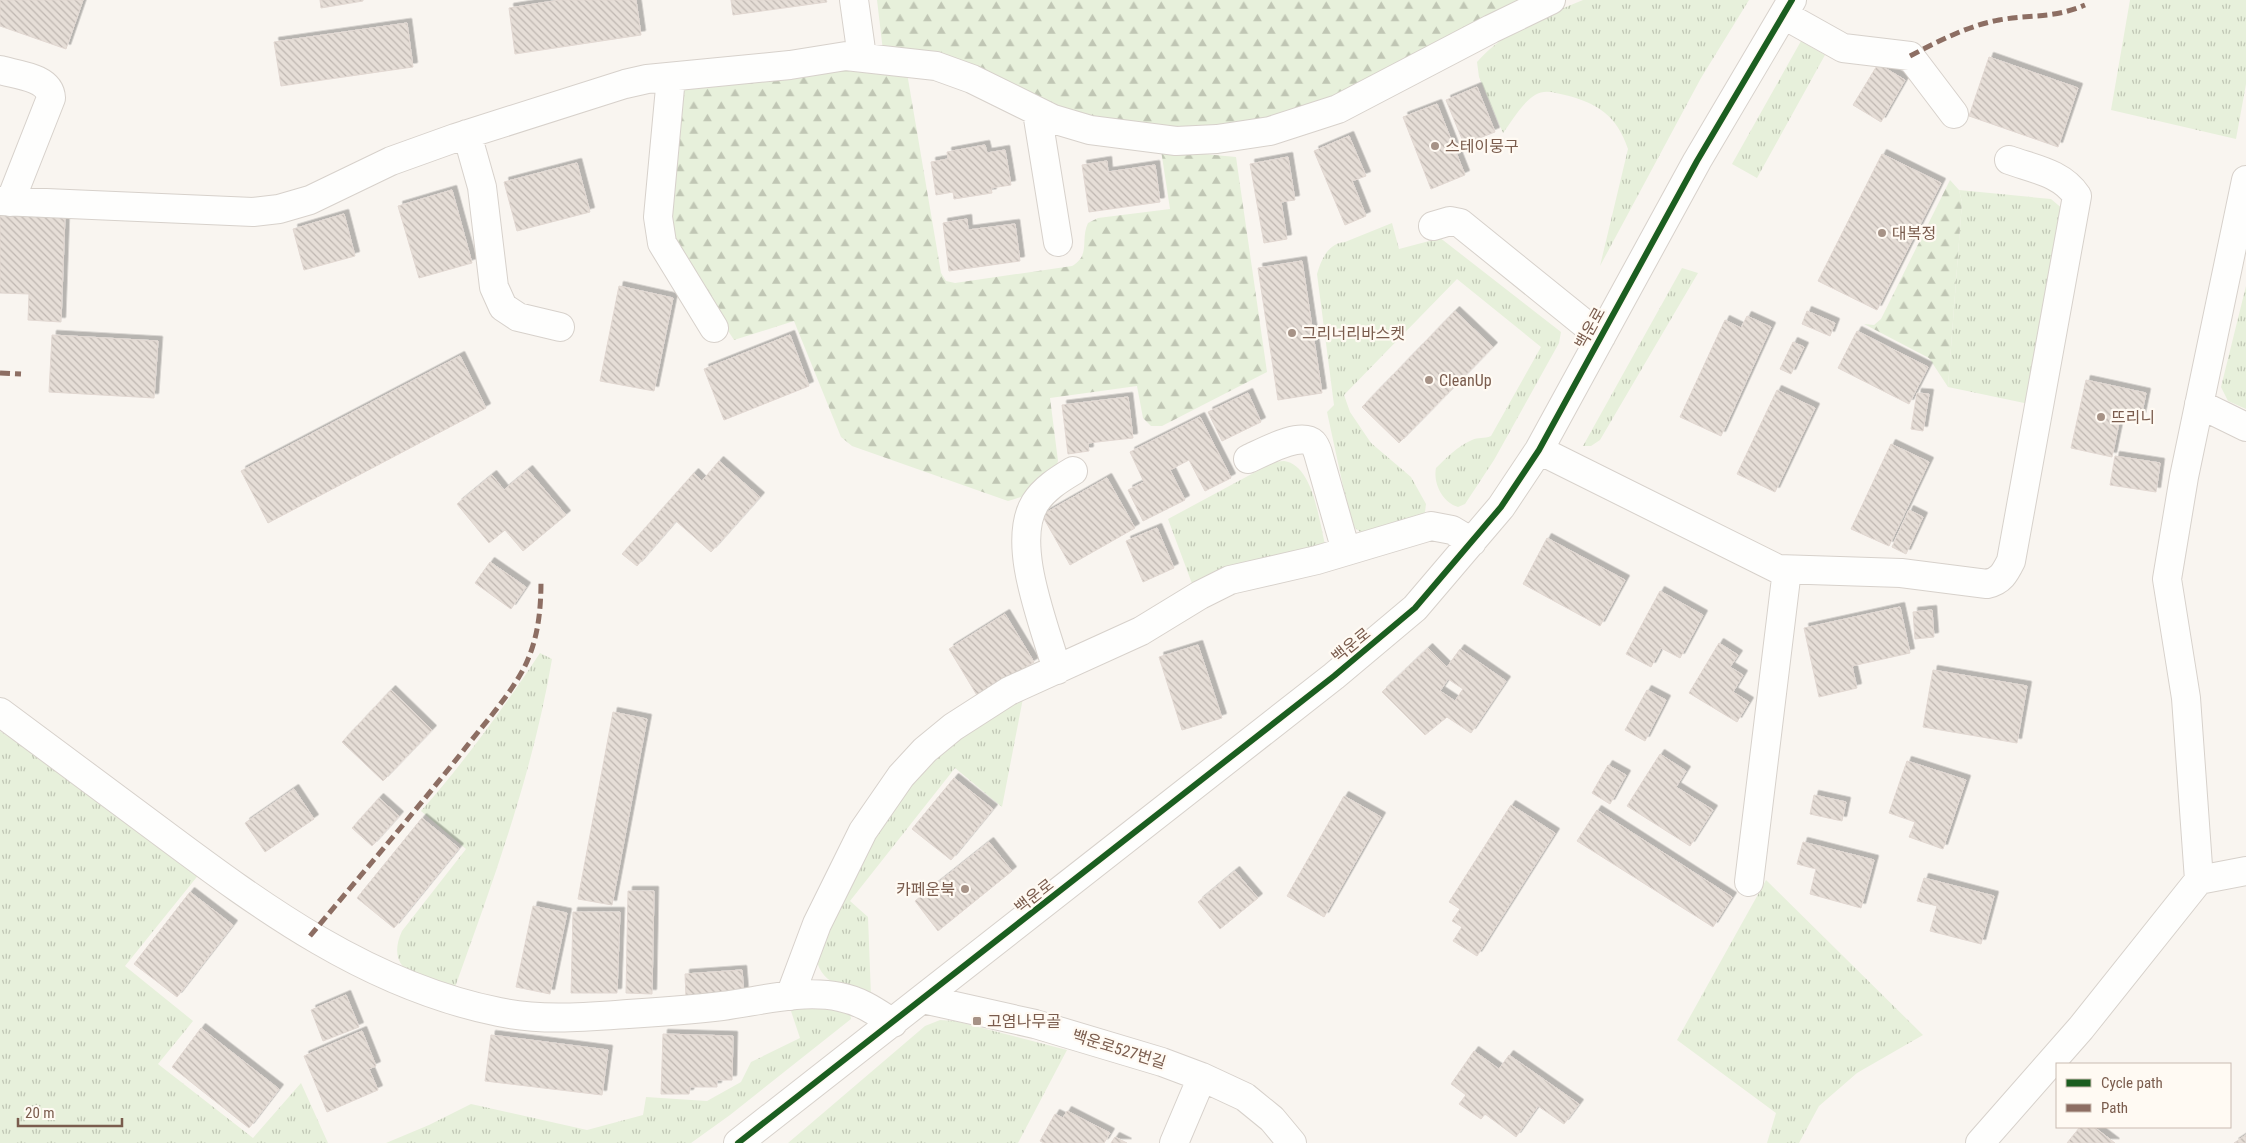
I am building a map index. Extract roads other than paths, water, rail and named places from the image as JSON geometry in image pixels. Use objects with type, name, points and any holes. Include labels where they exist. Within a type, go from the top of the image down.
[{"type":"street","points":[[854,0],[862,57]]},
{"type":"street","points":[[0,70],[44,83],[50,90],[50,98],[5,202],[253,212],[279,209],[310,200],[391,161],[467,134],[646,78],[790,65],[846,56],[936,66],[972,79],[1053,120],[1090,130],[1176,141],[1217,139],[1270,131],[1338,109],[1491,29],[1552,0]]},
{"type":"street","points":[[1788,7],[1843,48],[1910,56],[1954,114]]},
{"type":"street","name":"백운로","points":[[738,1143],[924,999],[1379,640],[1416,608],[1501,507],[1539,450],[1697,161],[1788,7]]},
{"type":"street","points":[[672,77],[658,217],[662,243],[714,328]]},
{"type":"street","points":[[1037,112],[1058,242]]},
{"type":"street","points":[[467,134],[482,187],[494,287],[503,306],[518,317],[560,327]]},
{"type":"street","points":[[1539,450],[1672,514],[1760,562],[1787,570],[1901,573],[1987,584],[1996,582],[2005,575],[2011,561],[2077,196],[2070,185],[2057,177],[2009,160]]},
{"type":"street","points":[[2200,880],[2186,698],[2167,578],[2199,404],[2246,180]]},
{"type":"street","points":[[1433,226],[1450,221],[1460,223],[1601,337]]},
{"type":"street","points":[[2199,404],[2246,427]]},
{"type":"street","points":[[1248,459],[1294,439],[1303,438],[1313,443],[1318,453],[1346,551]]},
{"type":"street","points":[[1057,670],[1030,574],[1025,547],[1026,523],[1035,503],[1050,486],[1073,472]]},
{"type":"street","points":[[790,996],[817,924],[863,831],[901,776],[925,750],[954,728],[1009,692],[1141,631],[1200,595],[1230,580],[1346,551],[1431,526],[1452,530],[1472,542]]},
{"type":"street","points":[[1749,882],[1787,570]]},
{"type":"street","points":[[0,712],[251,898],[299,930],[377,971],[432,993],[496,1012],[521,1016],[552,1017],[686,1010],[819,994],[861,1003],[893,1023]]},
{"type":"street","points":[[1980,1143],[2081,1028],[2200,880],[2246,871]]},
{"type":"street","name":"백운로527번길","points":[[924,999],[1035,1024],[1162,1062],[1202,1077],[1245,1097],[1272,1119],[1292,1143]]},
{"type":"street","points":[[1174,1143],[1202,1077]]},
{"type":"place","name":"스테이뭉구","points":[[1435,146]]},
{"type":"place","name":"대복정","points":[[1882,233]]},
{"type":"place","name":"그리너리바스켓","points":[[1292,333]]},
{"type":"place","name":"CleanUp","points":[[1429,380]]},
{"type":"place","name":"뜨리니","points":[[2101,417]]},
{"type":"place","name":"카페운북","points":[[965,889]]},
{"type":"place","name":"고염나무골","points":[[977,1021]]}]
